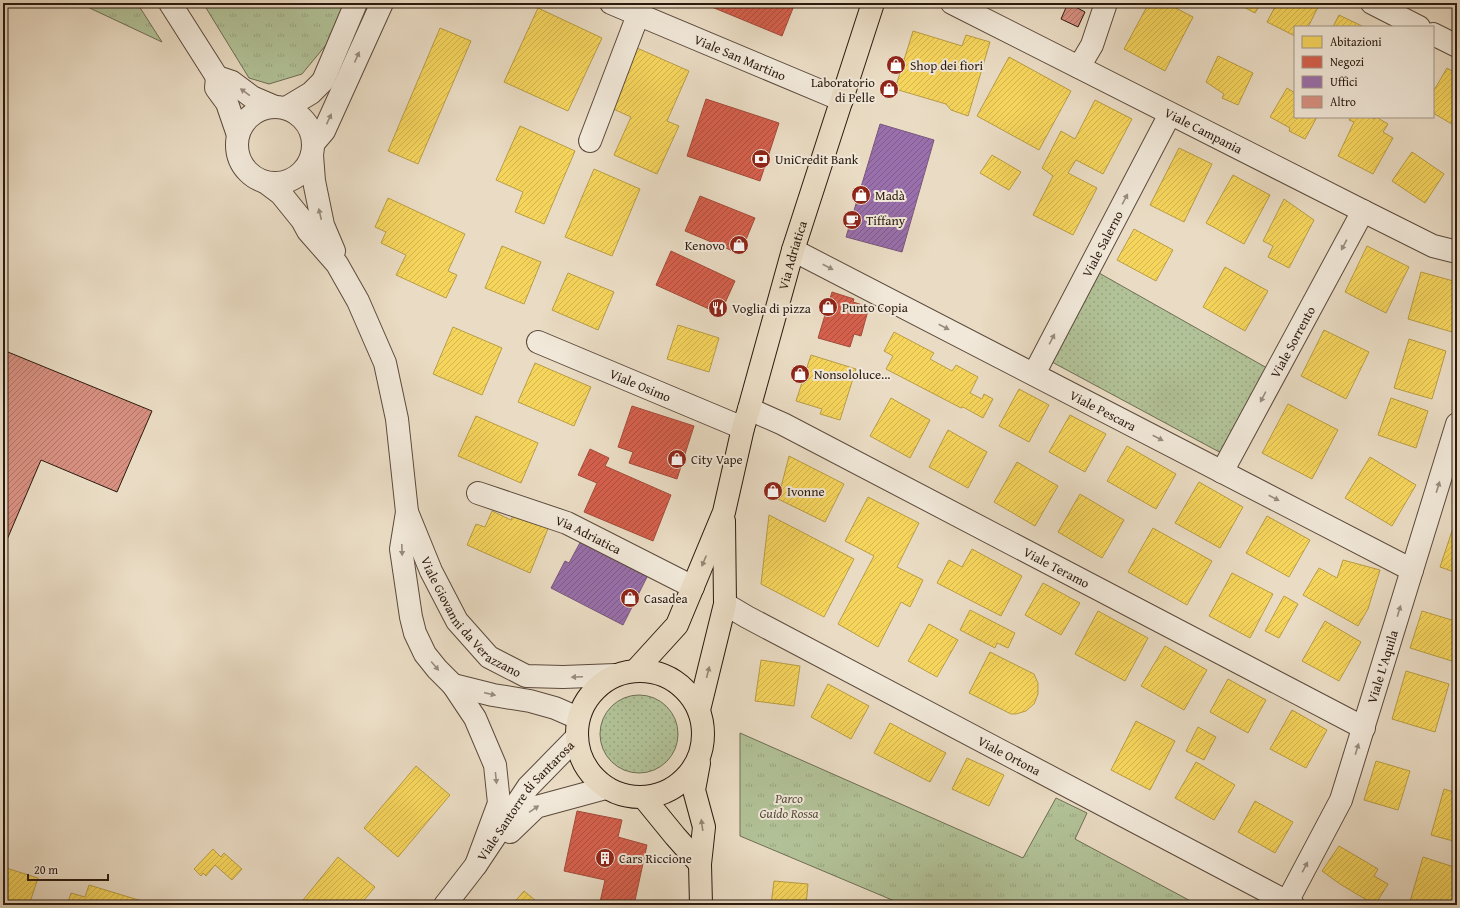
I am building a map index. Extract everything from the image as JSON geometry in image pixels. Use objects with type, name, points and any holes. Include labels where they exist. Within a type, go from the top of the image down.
[{"type":"main road","name":"Via Adriatica","points":[[626,672],[677,625],[724,512],[746,418],[793,250],[873,3]]},
{"type":"main road","name":"Via Adriatica","points":[[699,710],[725,604],[724,512]]},
{"type":"main road","points":[[701,905],[700,864],[704,827],[694,790],[702,750],[703,730],[699,710],[688,693],[674,680],[655,672],[626,672],[599,685],[594,690],[586,700],[577,728],[580,758],[591,775],[606,788],[624,796],[644,798],[663,793],[681,783],[694,768],[702,750]]},
{"type":"main road","points":[[644,798],[700,864]]},
{"type":"street","points":[[170,3],[217,76],[232,82],[252,97],[296,113],[305,121],[311,132],[313,150]]},
{"type":"street","points":[[356,3],[323,81],[311,93],[279,107],[262,109],[251,115],[243,124],[238,135],[237,147],[239,159],[246,170],[254,178],[265,182],[277,183],[289,181],[299,175],[307,166],[313,150],[324,131],[382,3]]},
{"type":"street","name":"Viale Campania","points":[[952,3],[1433,246],[1457,252]]},
{"type":"street","points":[[1079,66],[1092,45],[1106,3]]},
{"type":"street","points":[[1372,3],[1417,26]]},
{"type":"street","name":"Viale San Martino","points":[[590,141],[624,7],[842,100]]},
{"type":"street","points":[[1434,34],[1457,46]]},
{"type":"street","points":[[217,76],[216,88],[227,103],[238,135]]},
{"type":"street","name":"Viale Salerno","points":[[1034,374],[1170,114]]},
{"type":"street","name":"Viale Giovanni da Verazzano","points":[[313,150],[314,182],[322,225],[334,248],[337,264]]},
{"type":"street","name":"Viale Giovanni da Verazzano","points":[[265,182],[281,194],[302,220],[308,231],[337,264],[358,301],[385,363],[397,419],[407,512],[401,549],[411,617],[415,633],[425,654],[452,685],[475,718],[495,765],[499,803],[476,865]]},
{"type":"street","name":"Viale Sorrento","points":[[1222,472],[1363,211]]},
{"type":"street","name":"Viale Pescara","points":[[793,250],[1412,570]]},
{"type":"street","name":"Viale Osimo","points":[[538,342],[746,418]]},
{"type":"street","name":"Viale Teramo","points":[[746,418],[783,424],[1364,728]]},
{"type":"street","name":"Viale L'Aquila","points":[[1290,903],[1341,800],[1457,424]]},
{"type":"street","name":"Via Adriatica","points":[[478,493],[567,524],[693,587]]},
{"type":"street","name":"Viale Giovanni da Verazzano","points":[[407,512],[431,571],[457,621],[489,657],[526,676],[564,677],[626,672]]},
{"type":"street","name":"Viale Ortona","points":[[725,604],[1290,903]]},
{"type":"street","points":[[452,685],[555,708],[577,728]]},
{"type":"street","name":"Viale Santorre di Santarosa","points":[[445,905],[476,865],[528,788],[577,728]]},
{"type":"street","name":"Viale Santorre di Santarosa","points":[[476,865],[536,807],[606,788]]},
{"type":"green space","points":[[79,3],[137,3],[162,42]]},
{"type":"green space","points":[[203,3],[343,3],[335,34],[302,74],[269,84],[249,78]]},
{"type":"green space","points":[[1099,273],[1267,368],[1223,454],[1052,362]]},
{"type":"green space","points":[[639,695],[654,698],[667,706],[675,719],[678,734],[675,749],[667,762],[654,770],[639,773],[624,770],[611,762],[603,749],[600,734],[603,719],[611,706],[624,698]]},
{"type":"green space","name":"Parco Guido Rossa","points":[[740,733],[1023,858],[1056,798],[1087,813],[1075,839],[1198,905],[904,905],[740,836]]},
{"type":"building: Abitazioni","points":[[1149,3],[1166,3],[1193,17],[1165,71],[1124,49]]},
{"type":"building: Abitazioni","points":[[1236,3],[1261,3],[1255,13]]},
{"type":"building: Abitazioni","points":[[1277,3],[1320,3],[1308,26],[1294,26],[1294,36],[1267,22]]},
{"type":"building: Abitazioni","points":[[538,8],[602,38],[568,111],[504,82]]},
{"type":"building: Abitazioni","points":[[1339,15],[1362,26],[1334,26]]},
{"type":"building: Abitazioni","points":[[440,28],[471,41],[418,164],[388,151]]},
{"type":"building: Abitazioni","points":[[913,31],[962,46],[966,35],[990,42],[968,116],[951,110],[946,104],[895,89]]},
{"type":"building: Abitazioni","points":[[637,48],[689,71],[667,121],[679,126],[657,174],[614,155],[631,117],[611,108]]},
{"type":"building: Abitazioni","points":[[1218,56],[1253,73],[1238,105],[1222,98],[1224,94],[1206,82]]},
{"type":"building: Abitazioni","points":[[1009,57],[1071,91],[1039,150],[977,116]]},
{"type":"building: Abitazioni","points":[[1447,68],[1457,74],[1457,127],[1434,114],[1434,90]]},
{"type":"building: Abitazioni","points":[[1287,88],[1294,92],[1294,118],[1316,118],[1305,139],[1289,131],[1290,128],[1270,117]]},
{"type":"building: Abitazioni","points":[[1095,100],[1132,119],[1103,174],[1076,160],[1068,173],[1097,188],[1073,235],[1033,215],[1053,176],[1042,168],[1061,131],[1075,139]]},
{"type":"building: Abitazioni","points":[[1350,118],[1378,118],[1388,124],[1383,132],[1393,138],[1373,174],[1338,156],[1354,122],[1349,120]]},
{"type":"building: Abitazioni","points":[[520,126],[575,151],[544,224],[515,212],[523,192],[496,180]]},
{"type":"building: Abitazioni","points":[[1179,148],[1212,164],[1184,222],[1150,205]]},
{"type":"building: Abitazioni","points":[[1412,152],[1444,174],[1425,203],[1392,181]]},
{"type":"building: Abitazioni","points":[[992,155],[1021,172],[1009,190],[980,173]]},
{"type":"building: Abitazioni","points":[[594,169],[640,189],[612,256],[565,237]]},
{"type":"building: Abitazioni","points":[[1233,175],[1270,195],[1244,244],[1206,223]]},
{"type":"building: Abitazioni","points":[[388,198],[465,234],[448,271],[457,275],[446,298],[396,275],[406,255],[381,243],[386,232],[375,227]]},
{"type":"building: Abitazioni","points":[[1284,199],[1314,220],[1289,268],[1268,257],[1273,246],[1263,241]]},
{"type":"building: Abitazioni","points":[[1134,229],[1173,250],[1156,281],[1117,260]]},
{"type":"building: Abitazioni","points":[[502,246],[541,262],[524,304],[485,288]]},
{"type":"building: Abitazioni","points":[[1367,246],[1409,267],[1386,313],[1345,292]]},
{"type":"building: Abitazioni","points":[[1225,267],[1268,291],[1245,331],[1203,307]]},
{"type":"building: Abitazioni","points":[[1421,272],[1457,282],[1457,313],[1452,332],[1408,319]]},
{"type":"building: Abitazioni","points":[[568,273],[614,292],[598,330],[552,310]]},
{"type":"building: Abitazioni","points":[[678,325],[719,338],[709,372],[667,359]]},
{"type":"building: Abitazioni","points":[[453,327],[502,348],[482,395],[433,374]]},
{"type":"building: Abitazioni","points":[[1324,330],[1369,352],[1346,399],[1301,376]]},
{"type":"building: Abitazioni","points":[[894,332],[934,353],[930,359],[952,371],[956,365],[978,377],[970,393],[982,399],[984,394],[993,399],[983,418],[886,369],[893,356],[884,351]]},
{"type":"building: Abitazioni","points":[[1409,339],[1446,351],[1432,399],[1394,388]]},
{"type":"building: Abitazioni","points":[[811,355],[856,369],[840,420],[820,414],[822,409],[796,401]]},
{"type":"building: Abitazioni","points":[[535,363],[591,387],[574,426],[518,402]]},
{"type":"building: Abitazioni","points":[[1019,389],[1049,405],[1029,442],[999,426]]},
{"type":"building: Abitazioni","points":[[891,398],[930,420],[910,458],[870,436]]},
{"type":"building: Abitazioni","points":[[1391,398],[1428,411],[1416,448],[1378,435]]},
{"type":"building: Abitazioni","points":[[1288,404],[1338,430],[1312,479],[1262,453]]},
{"type":"building: Abitazioni","points":[[1070,415],[1106,434],[1085,472],[1049,452]]},
{"type":"building: Abitazioni","points":[[476,416],[538,443],[521,483],[458,456]]},
{"type":"building: Abitazioni","points":[[948,430],[987,452],[968,488],[929,467]]},
{"type":"building: Abitazioni","points":[[1127,446],[1176,474],[1156,509],[1107,481]]},
{"type":"building: Abitazioni","points":[[789,456],[844,484],[825,522],[778,499]]},
{"type":"building: Abitazioni","points":[[1370,457],[1416,485],[1392,526],[1345,498]]},
{"type":"building: Abitazioni","points":[[1017,462],[1058,486],[1035,526],[994,502]]},
{"type":"building: Abitazioni","points":[[1199,482],[1243,507],[1220,548],[1175,523]]},
{"type":"building: Abitazioni","points":[[1080,494],[1124,520],[1102,558],[1058,532]]},
{"type":"building: Abitazioni","points":[[868,497],[919,523],[897,567],[923,580],[910,607],[901,602],[878,647],[838,624],[874,556],[845,541]]},
{"type":"building: Abitazioni","points":[[492,511],[511,520],[515,511],[549,526],[530,573],[467,545],[476,524],[485,527]]},
{"type":"building: Abitazioni","points":[[769,515],[854,559],[824,617],[761,584]]},
{"type":"building: Abitazioni","points":[[1267,516],[1310,540],[1289,577],[1246,553]]},
{"type":"building: Abitazioni","points":[[1457,516],[1457,573],[1440,567]]},
{"type":"building: Abitazioni","points":[[1153,528],[1212,561],[1187,605],[1128,572]]},
{"type":"building: Abitazioni","points":[[972,549],[1022,576],[1001,616],[937,583],[949,560],[962,567]]},
{"type":"building: Abitazioni","points":[[1343,560],[1380,570],[1368,609],[1358,626],[1303,595],[1319,568],[1337,578]]},
{"type":"building: Abitazioni","points":[[1232,573],[1273,594],[1250,638],[1209,616]]},
{"type":"building: Abitazioni","points":[[1043,583],[1080,603],[1061,635],[1025,615]]},
{"type":"building: Abitazioni","points":[[1284,596],[1298,604],[1279,638],[1265,631]]},
{"type":"building: Abitazioni","points":[[970,610],[1015,633],[1008,648],[997,643],[995,648],[960,630]]},
{"type":"building: Abitazioni","points":[[1098,611],[1148,638],[1125,681],[1075,654]]},
{"type":"building: Abitazioni","points":[[1422,611],[1455,621],[1457,614],[1457,656],[1455,662],[1410,648]]},
{"type":"building: Abitazioni","points":[[1325,621],[1361,642],[1339,681],[1302,661]]},
{"type":"building: Abitazioni","points":[[929,624],[958,640],[937,677],[908,661]]},
{"type":"building: Abitazioni","points":[[1165,646],[1207,670],[1184,710],[1141,686]]},
{"type":"building: Abitazioni","points":[[990,652],[1034,674],[1038,683],[1038,694],[1034,704],[1026,711],[1011,714],[969,693]]},
{"type":"building: Abitazioni","points":[[761,660],[800,666],[794,706],[755,701]]},
{"type":"building: Abitazioni","points":[[1406,671],[1449,684],[1435,732],[1392,719]]},
{"type":"building: Abitazioni","points":[[1228,679],[1266,700],[1248,733],[1210,712]]},
{"type":"building: Abitazioni","points":[[828,684],[869,706],[851,739],[811,717]]},
{"type":"building: Abitazioni","points":[[1292,710],[1327,730],[1306,768],[1270,749]]},
{"type":"building: Abitazioni","points":[[1136,721],[1175,741],[1150,790],[1111,770]]},
{"type":"building: Abitazioni","points":[[890,723],[946,753],[930,782],[874,753]]},
{"type":"building: Abitazioni","points":[[1198,727],[1216,737],[1204,760],[1186,751]]},
{"type":"building: Abitazioni","points":[[1457,757],[1457,771],[1453,770]]},
{"type":"building: Abitazioni","points":[[967,758],[1004,775],[989,806],[952,789]]},
{"type":"building: Abitazioni","points":[[1376,761],[1410,771],[1398,810],[1364,800]]},
{"type":"building: Abitazioni","points":[[1196,762],[1235,785],[1214,820],[1175,798]]},
{"type":"building: Abitazioni","points":[[416,766],[450,795],[398,857],[364,828]]},
{"type":"building: Abitazioni","points":[[1444,789],[1457,793],[1457,842],[1431,835]]},
{"type":"building: Abitazioni","points":[[1255,801],[1293,822],[1275,853],[1238,832]]},
{"type":"building: Abitazioni","points":[[1339,846],[1378,869],[1374,876],[1388,884],[1375,905],[1340,884],[1322,871]]},
{"type":"building: Abitazioni","points":[[213,849],[221,857],[224,853],[242,869],[232,880],[215,865],[206,876],[203,873],[201,876],[194,869]]},
{"type":"building: Abitazioni","points":[[338,857],[375,887],[360,905],[299,905]]},
{"type":"building: Abitazioni","points":[[1423,857],[1457,868],[1457,905],[1409,905]]},
{"type":"building: Abitazioni","points":[[3,867],[38,878],[29,905],[3,905]]},
{"type":"building: Abitazioni","points":[[774,881],[808,884],[806,905],[771,905]]},
{"type":"building: Abitazioni","points":[[89,885],[155,905],[67,905],[71,893],[85,897]]},
{"type":"building: Abitazioni","points":[[524,891],[541,905],[512,905]]},
{"type":"building: Negozi","points":[[702,3],[795,3],[782,36]]},
{"type":"building: Negozi","points":[[706,99],[779,123],[760,181],[687,156]]},
{"type":"building: Negozi","points":[[700,196],[755,218],[740,254],[685,231]]},
{"type":"building: Negozi","points":[[671,251],[735,281],[720,314],[656,285]]},
{"type":"building: Negozi","points":[[832,292],[854,299],[853,302],[869,307],[861,336],[854,334],[850,347],[818,338]]},
{"type":"building: Negozi","points":[[632,406],[694,426],[677,479],[629,463],[633,452],[618,447]]},
{"type":"building: Negozi","points":[[590,449],[609,458],[605,466],[671,495],[653,541],[584,512],[597,483],[578,475]]},
{"type":"building: Negozi","name":"Cars Riccione","points":[[577,811],[622,820],[618,837],[647,845],[634,905],[614,905],[600,902],[605,880],[564,871]]},
{"type":"building: Uffici","points":[[880,124],[934,140],[902,252],[846,237]]},
{"type":"building: Uffici","points":[[582,539],[649,573],[623,625],[551,588],[565,561],[569,563]]},
{"type":"building: Altro","points":[[1068,3],[1085,12],[1078,27],[1061,19]]},
{"type":"building: Altro","points":[[3,350],[152,411],[117,492],[41,460],[3,549]]},
{"type":"place","name":"Shop dei fiori","points":[[896,65]]},
{"type":"place","name":"Laboratorio di Pelle","points":[[889,89]]},
{"type":"place","name":"UniCredit Bank","points":[[761,159]]},
{"type":"place","name":"Madà","points":[[861,195]]},
{"type":"place","name":"Tiffany","points":[[852,220]]},
{"type":"place","name":"Kenovo","points":[[739,245]]},
{"type":"place","name":"Punto Copia","points":[[828,307]]},
{"type":"place","name":"Voglia di pizza","points":[[718,308]]},
{"type":"place","name":"Nonsololuce...","points":[[800,374]]},
{"type":"place","name":"City Vape","points":[[677,459]]},
{"type":"place","name":"Ivonne","points":[[773,491]]},
{"type":"place","name":"Casadea","points":[[630,598]]},
{"type":"place","name":"Cars Riccione","points":[[605,858]]}]
